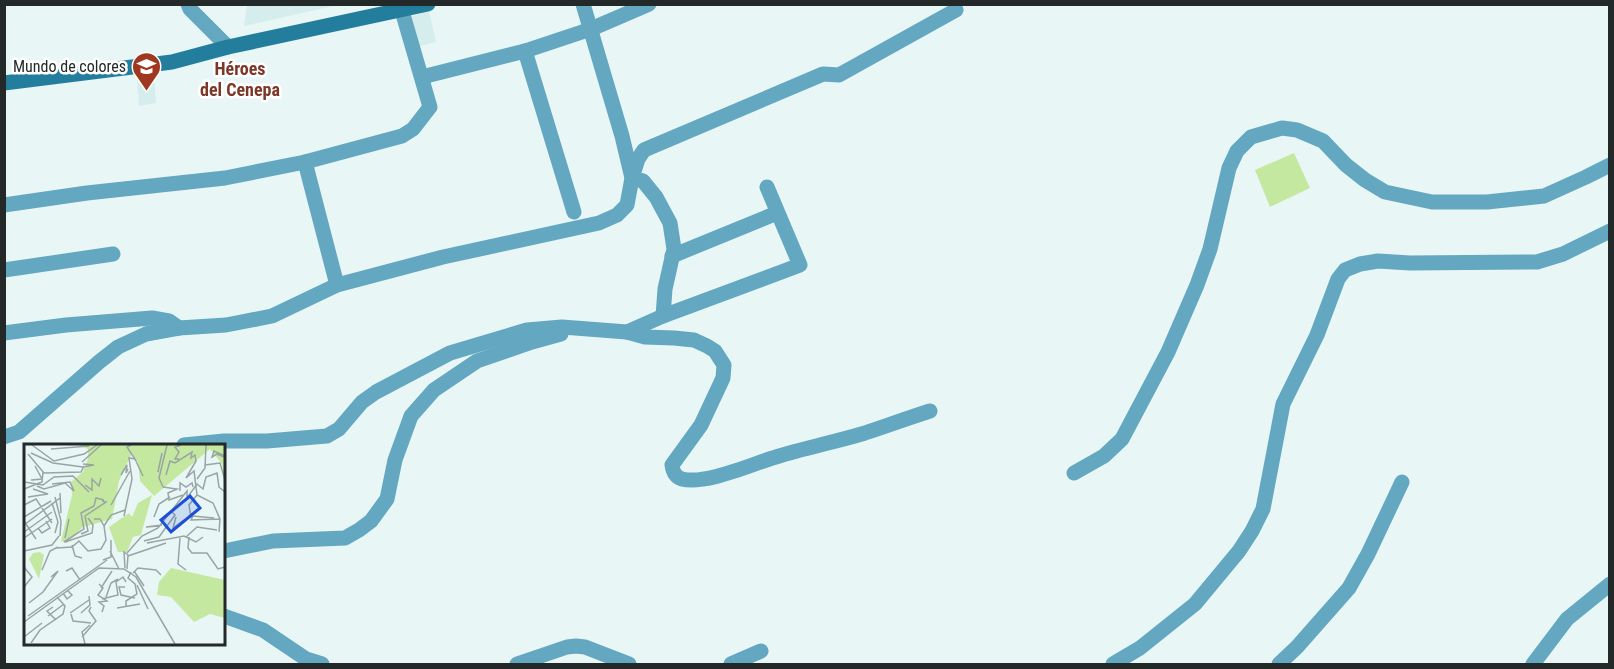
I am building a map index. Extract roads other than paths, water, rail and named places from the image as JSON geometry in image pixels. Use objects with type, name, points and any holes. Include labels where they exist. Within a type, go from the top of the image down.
[{"type":"main road","points":[[4,83],[171,62],[228,47],[428,4]]},
{"type":"street","points":[[188,4],[190,9],[228,47]]},
{"type":"street","points":[[583,4],[632,178]]},
{"type":"street","points":[[422,77],[525,51],[650,4]]},
{"type":"street","points":[[4,437],[19,432],[118,347],[146,334],[179,328],[226,325],[272,316],[337,285],[443,257],[599,223],[617,215],[627,206],[638,159],[644,150],[652,145],[823,74],[839,75],[956,10]]},
{"type":"street","points":[[4,205],[95,192],[225,178],[305,162],[402,136],[413,129],[430,107],[402,11]]},
{"type":"street","points":[[525,51],[574,212]]},
{"type":"street","points":[[1074,473],[1104,456],[1122,439],[1168,352],[1210,249],[1229,168],[1237,151],[1251,137],[1282,128],[1298,130],[1323,141],[1346,165],[1385,192],[1432,202],[1487,202],[1544,196],[1610,165]]},
{"type":"street","points":[[305,162],[337,285]]},
{"type":"street","points":[[632,178],[643,181],[656,197],[670,223],[674,249],[665,289],[663,316]]},
{"type":"street","points":[[627,332],[663,316],[800,265],[767,187]]},
{"type":"street","points":[[672,256],[777,213]]},
{"type":"street","points":[[1113,664],[1140,648],[1195,604],[1239,551],[1252,531],[1263,509],[1283,404],[1317,335],[1338,279],[1345,270],[1360,264],[1378,261],[1537,262],[1563,254],[1610,231]]},
{"type":"street","points":[[4,270],[113,254]]},
{"type":"street","points":[[4,333],[153,318],[169,321],[179,328]]},
{"type":"street","points":[[194,444],[327,436],[339,429],[362,402],[376,392],[450,353],[527,330],[562,327],[627,332],[645,337],[694,340],[715,351],[724,365],[723,378],[701,425],[672,465],[673,472],[683,479],[720,476],[930,411]]},
{"type":"street","points":[[225,551],[273,541],[345,538],[359,530],[371,521],[387,499],[396,460],[411,416],[434,390],[477,362],[532,342],[584,328]]},
{"type":"street","points":[[1279,664],[1349,588],[1402,482]]},
{"type":"street","points":[[1533,664],[1567,619],[1610,584]]},
{"type":"street","points":[[225,616],[263,630],[306,659],[322,664]]},
{"type":"street","points":[[517,664],[567,646],[576,645],[629,664]]},
{"type":"street","points":[[731,664],[761,651]]},
{"type":"place","name":"Mundo de colores","points":[[147,92]]},
{"type":"district","name":"Héroes del Cenepa","points":[[240,78]]}]
